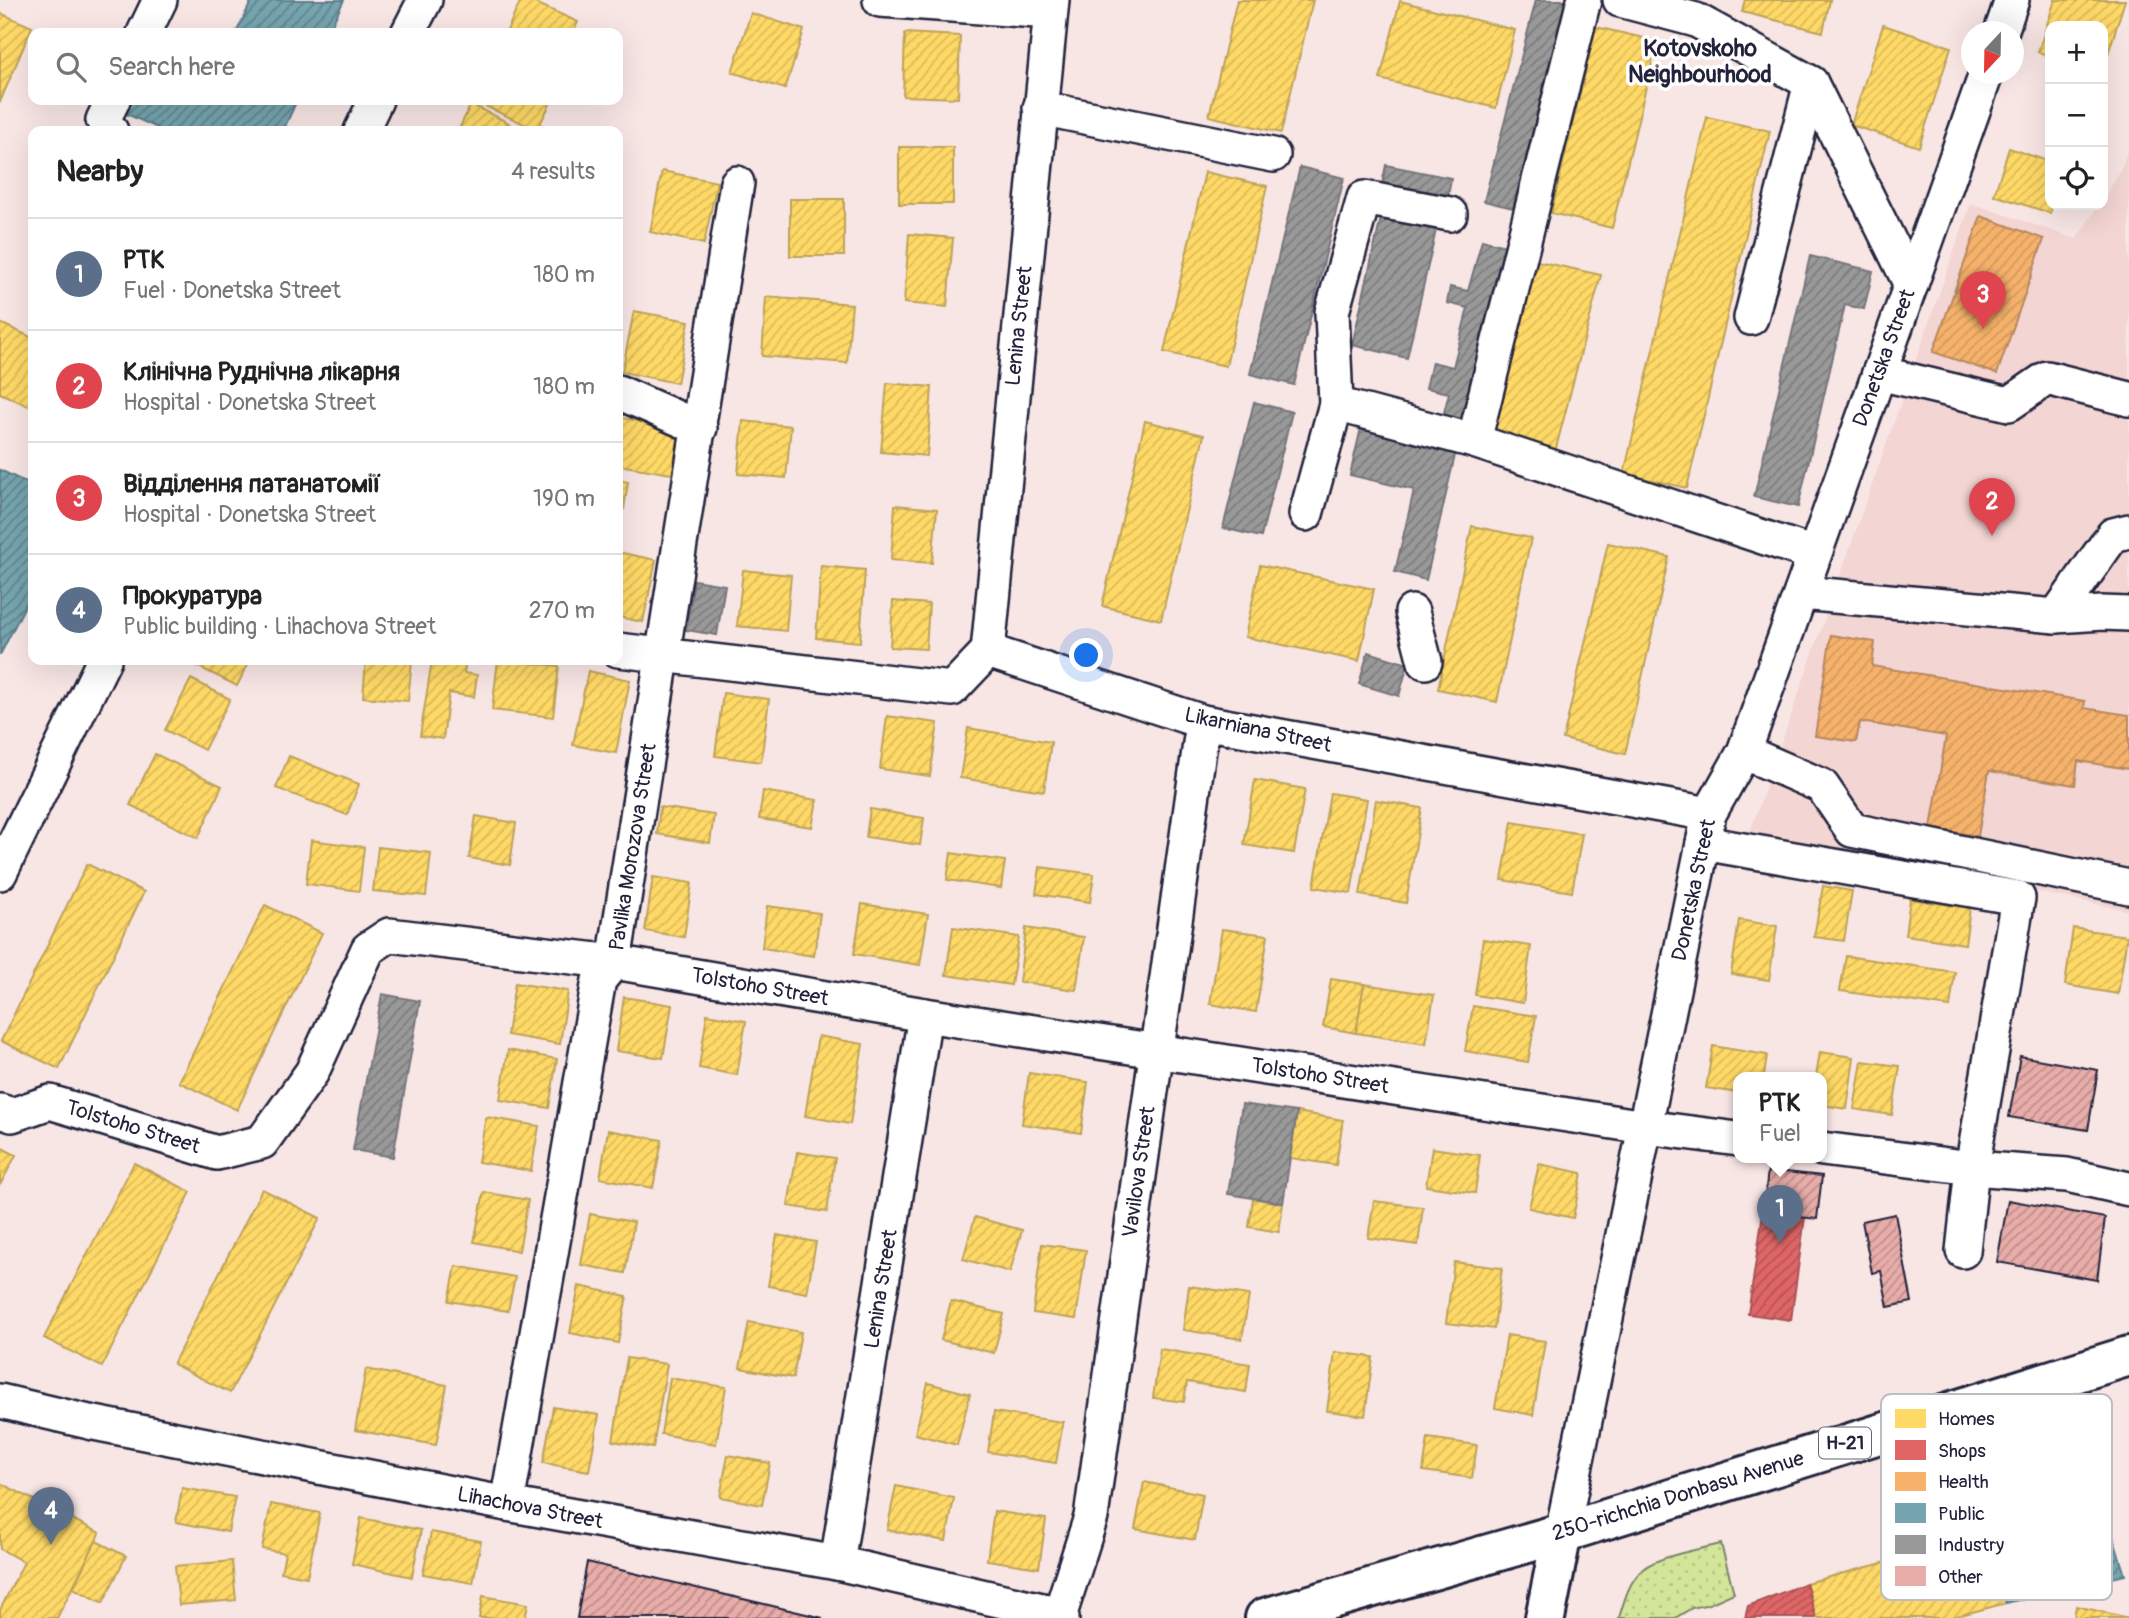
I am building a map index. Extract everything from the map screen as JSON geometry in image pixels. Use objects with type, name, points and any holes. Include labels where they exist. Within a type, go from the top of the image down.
[{"type":"main road","name":"250-richchia Donbasu Avenue","points":[[2007,1394],[2129,1356]]},
{"type":"main road","name":"250-richchia Donbasu Avenue","points":[[1265,1618],[1562,1533],[1881,1433]]},
{"type":"main road","name":"Donetska Street","points":[[1545,1618],[1562,1533]]},
{"type":"street","points":[[146,28],[160,0]]},
{"type":"street","points":[[411,28],[425,0]]},
{"type":"street","points":[[880,0],[1051,6]]},
{"type":"street","points":[[1474,441],[1584,0]]},
{"type":"street","points":[[1620,0],[1696,19],[1716,15],[1811,83],[1910,285]]},
{"type":"street","points":[[2005,21],[2012,0]]},
{"type":"street","name":"Lenina Street","points":[[988,652],[1051,6]]},
{"type":"street","points":[[1751,318],[1811,83]]},
{"type":"street","name":"Donetska Street","points":[[1562,1533],[1706,828],[1744,752],[1982,84]]},
{"type":"street","points":[[107,126],[103,120],[110,105]]},
{"type":"street","points":[[363,126],[374,105]]},
{"type":"street","points":[[1040,108],[1273,155]]},
{"type":"street","name":"Pavlika Morozova Street","points":[[507,1504],[599,980],[614,962],[737,183]]},
{"type":"street","points":[[1306,513],[1336,404],[1332,312],[1364,198],[1450,214]]},
{"type":"street","points":[[1879,373],[2008,404],[2046,378],[2129,399]]},
{"type":"street","points":[[623,394],[700,428]]},
{"type":"street","points":[[1336,404],[1474,441],[1814,554]]},
{"type":"street","points":[[2056,616],[2113,535],[2129,531]]},
{"type":"street","points":[[1801,593],[2056,616],[2129,614]]},
{"type":"street","points":[[1412,612],[1425,662]]},
{"type":"street","points":[[623,651],[952,689],[988,652]]},
{"type":"street","name":"Likarniana Street","points":[[988,652],[1203,722],[1706,828],[2018,898],[1972,1168]]},
{"type":"street","points":[[0,873],[102,665]]},
{"type":"street","name":"Vavilova Street","points":[[1061,1616],[1091,1517],[1203,722]]},
{"type":"street","points":[[1744,752],[1822,786],[1852,830],[2129,887]]},
{"type":"street","name":"Tolstoho Street","points":[[0,1111],[12,1115],[50,1102],[216,1153],[262,1142],[312,1072],[368,949],[389,935],[614,962],[925,1015],[1733,1138]]},
{"type":"street","name":"Lenina Street","points":[[836,1563],[925,1015]]},
{"type":"street","points":[[1827,1150],[1972,1168],[2067,1175],[2129,1189]]},
{"type":"street","points":[[1962,1251],[1972,1168]]},
{"type":"street","name":"Lihachova Street","points":[[0,1401],[89,1422],[507,1504],[836,1563],[1061,1616]]},
{"type":"shaded area","points":[[2129,147],[2129,911],[1750,832],[1971,203],[2076,239],[2096,210],[2108,210],[2108,191],[2119,173]]},
{"type":"green space","points":[[1721,1544],[1734,1593],[1692,1608],[1675,1618],[1619,1618],[1631,1585],[1643,1569],[1669,1557]]},
{"type":"building: Homes","points":[[521,0],[529,0],[578,22],[575,28],[508,28]]},
{"type":"building: Homes","points":[[1237,0],[1313,0],[1281,133],[1209,116]]},
{"type":"building: Homes","points":[[1745,0],[1830,0],[1823,32],[1742,12]]},
{"type":"building: Homes","points":[[2055,0],[2125,0],[2108,54],[2108,21],[2048,21]]},
{"type":"building: Homes","points":[[1400,1],[1515,30],[1496,108],[1380,79]]},
{"type":"building: Homes","points":[[0,13],[32,27],[28,28],[28,36],[0,102]]},
{"type":"building: Homes","points":[[751,13],[804,30],[785,89],[732,72]]},
{"type":"building: Homes","points":[[1883,25],[1951,47],[1919,147],[1851,125]]},
{"type":"building: Homes","points":[[1596,27],[1657,41],[1612,228],[1551,213]]},
{"type":"building: Homes","points":[[2045,31],[2045,54],[2038,52]]},
{"type":"building: Homes","points":[[905,33],[960,36],[958,98],[903,96]]},
{"type":"building: Homes","points":[[471,105],[509,123],[508,126],[460,126]]},
{"type":"building: Homes","points":[[483,105],[550,105],[539,126],[528,126]]},
{"type":"building: Homes","points":[[1707,117],[1770,131],[1687,488],[1624,474]]},
{"type":"building: Homes","points":[[899,147],[953,147],[953,204],[899,204]]},
{"type":"building: Homes","points":[[2009,148],[2045,160],[2045,210],[2051,210],[2050,213],[1994,195]]},
{"type":"building: Homes","points":[[662,171],[717,182],[704,244],[650,232]]},
{"type":"building: Homes","points":[[1205,172],[1267,186],[1226,366],[1164,352]]},
{"type":"building: Homes","points":[[790,199],[844,199],[844,256],[790,256]]},
{"type":"building: Homes","points":[[909,234],[953,238],[947,307],[904,303]]},
{"type":"building: Homes","points":[[1537,261],[1601,275],[1555,452],[1491,436]]},
{"type":"building: Homes","points":[[766,297],[852,304],[847,363],[762,356]]},
{"type":"building: Homes","points":[[634,311],[689,321],[677,383],[623,372]]},
{"type":"building: Homes","points":[[0,323],[28,336],[28,406],[0,393]]},
{"type":"building: Homes","points":[[887,383],[932,387],[927,456],[881,452]]},
{"type":"building: Homes","points":[[623,418],[680,428],[672,474],[623,466]]},
{"type":"building: Homes","points":[[743,421],[791,426],[786,478],[738,474]]},
{"type":"building: Homes","points":[[1145,421],[1204,435],[1161,620],[1102,606]]},
{"type":"building: Homes","points":[[623,481],[628,482],[623,509]]},
{"type":"building: Homes","points":[[895,505],[937,509],[932,563],[891,560]]},
{"type":"building: Homes","points":[[1472,526],[1531,538],[1497,702],[1438,689]]},
{"type":"building: Homes","points":[[1608,543],[1669,557],[1625,754],[1563,739]]},
{"type":"building: Homes","points":[[623,553],[656,560],[643,622],[623,618]]},
{"type":"building: Homes","points":[[1260,565],[1374,589],[1359,661],[1245,637]]},
{"type":"building: Homes","points":[[821,566],[865,570],[860,642],[816,638]]},
{"type":"building: Homes","points":[[743,570],[791,575],[786,631],[737,626]]},
{"type":"building: Homes","points":[[893,601],[929,604],[926,649],[890,647]]},
{"type":"building: Homes","points":[[198,665],[248,665],[237,686]]},
{"type":"building: Homes","points":[[366,665],[412,665],[408,701],[363,697]]},
{"type":"building: Homes","points":[[431,665],[465,665],[464,673],[477,675],[474,697],[449,693],[443,739],[420,736]]},
{"type":"building: Homes","points":[[497,665],[559,666],[553,717],[492,710]]},
{"type":"building: Homes","points":[[588,671],[630,680],[616,753],[573,745]]},
{"type":"building: Homes","points":[[191,679],[230,699],[204,750],[165,730]]},
{"type":"building: Homes","points":[[723,693],[769,699],[761,762],[715,756]]},
{"type":"building: Homes","points":[[887,716],[938,723],[930,776],[880,769]]},
{"type":"building: Homes","points":[[968,728],[1051,742],[1044,791],[960,778]]},
{"type":"building: Homes","points":[[155,754],[222,786],[198,838],[130,805]]},
{"type":"building: Homes","points":[[289,756],[359,784],[347,815],[276,788]]},
{"type":"building: Homes","points":[[1255,780],[1305,789],[1294,853],[1244,845]]},
{"type":"building: Homes","points":[[763,791],[817,800],[812,827],[759,819]]},
{"type":"building: Homes","points":[[1330,793],[1367,799],[1351,893],[1314,887]]},
{"type":"building: Homes","points":[[1376,800],[1422,808],[1406,903],[1360,895]]},
{"type":"building: Homes","points":[[660,807],[714,815],[710,843],[657,834]]},
{"type":"building: Homes","points":[[870,809],[924,818],[920,845],[866,837]]},
{"type":"building: Homes","points":[[476,816],[516,823],[510,865],[469,858]]},
{"type":"building: Homes","points":[[1512,822],[1582,834],[1572,892],[1502,880]]},
{"type":"building: Homes","points":[[311,840],[364,847],[359,891],[306,884]]},
{"type":"building: Homes","points":[[378,847],[431,853],[426,896],[373,891]]},
{"type":"building: Homes","points":[[951,853],[1005,861],[1001,888],[947,880]]},
{"type":"building: Homes","points":[[87,864],[144,892],[59,1069],[1,1041]]},
{"type":"building: Homes","points":[[1040,867],[1094,874],[1090,902],[1036,894]]},
{"type":"building: Homes","points":[[653,877],[692,883],[684,937],[645,931]]},
{"type":"building: Homes","points":[[1823,886],[1852,891],[1844,941],[1814,937]]},
{"type":"building: Homes","points":[[1910,899],[1970,908],[1965,944],[1905,935]]},
{"type":"building: Homes","points":[[862,904],[928,914],[920,965],[854,954]]},
{"type":"building: Homes","points":[[265,905],[322,933],[237,1110],[179,1082]]},
{"type":"building: Homes","points":[[767,906],[820,913],[814,956],[762,948]]},
{"type":"building: Homes","points":[[1739,920],[1777,926],[1769,980],[1731,974]]},
{"type":"building: Homes","points":[[953,927],[1019,937],[1011,985],[946,975]]},
{"type":"building: Homes","points":[[1026,928],[1084,937],[1076,990],[1019,982]]},
{"type":"building: Homes","points":[[2073,928],[2127,936],[2118,994],[2065,985]]},
{"type":"building: Homes","points":[[1222,929],[1268,935],[1256,1012],[1210,1004]]},
{"type":"building: Homes","points":[[1483,939],[1531,946],[1523,1003],[1475,995]]},
{"type":"building: Homes","points":[[1846,956],[1955,972],[1950,1007],[1840,991]]},
{"type":"building: Homes","points":[[1331,979],[1364,984],[1356,1033],[1323,1027]]},
{"type":"building: Homes","points":[[515,983],[568,991],[560,1044],[507,1035]]},
{"type":"building: Homes","points":[[1364,984],[1434,995],[1426,1044],[1356,1033]]},
{"type":"building: Homes","points":[[624,997],[672,1005],[663,1058],[616,1051]]},
{"type":"building: Homes","points":[[1473,1006],[1536,1016],[1528,1062],[1465,1051]]},
{"type":"building: Homes","points":[[707,1014],[746,1021],[737,1075],[699,1068]]},
{"type":"building: Homes","points":[[818,1036],[863,1044],[850,1124],[805,1116]]},
{"type":"building: Homes","points":[[1713,1046],[1767,1055],[1765,1072],[1733,1072],[1733,1092],[1706,1088]]},
{"type":"building: Homes","points":[[508,1050],[557,1059],[549,1108],[500,1100]]},
{"type":"building: Homes","points":[[1820,1052],[1854,1057],[1847,1109],[1827,1106],[1827,1072],[1817,1072]]},
{"type":"building: Homes","points":[[1862,1061],[1900,1066],[1892,1115],[1854,1109]]},
{"type":"building: Homes","points":[[1029,1073],[1088,1082],[1081,1133],[1022,1124]]},
{"type":"building: Homes","points":[[1297,1112],[1343,1120],[1336,1165],[1290,1158]]},
{"type":"building: Homes","points":[[486,1117],[539,1126],[531,1171],[478,1162]]},
{"type":"building: Homes","points":[[608,1130],[662,1140],[653,1188],[600,1178]]},
{"type":"building: Homes","points":[[0,1147],[16,1155],[0,1185]]},
{"type":"building: Homes","points":[[1432,1148],[1480,1155],[1475,1193],[1426,1186]]},
{"type":"building: Homes","points":[[797,1152],[835,1158],[827,1212],[788,1206]]},
{"type":"building: Homes","points":[[134,1163],[191,1192],[102,1367],[44,1338]]},
{"type":"building: Homes","points":[[1539,1164],[1582,1173],[1573,1218],[1529,1208]]},
{"type":"building: Homes","points":[[262,1189],[320,1218],[230,1393],[173,1364]]},
{"type":"building: Homes","points":[[484,1192],[528,1200],[519,1251],[474,1242]]},
{"type":"building: Homes","points":[[1253,1198],[1283,1203],[1279,1232],[1249,1227]]},
{"type":"building: Homes","points":[[1374,1201],[1423,1207],[1418,1245],[1368,1238]]},
{"type":"building: Homes","points":[[590,1214],[634,1222],[625,1273],[581,1265]]},
{"type":"building: Homes","points":[[975,1217],[1022,1230],[1010,1272],[963,1259]]},
{"type":"building: Homes","points":[[777,1235],[816,1242],[807,1293],[768,1286]]},
{"type":"building: Homes","points":[[1042,1244],[1086,1250],[1076,1319],[1033,1313]]},
{"type":"building: Homes","points":[[1454,1262],[1502,1268],[1494,1329],[1446,1323]]},
{"type":"building: Homes","points":[[456,1266],[515,1277],[508,1311],[449,1301]]},
{"type":"building: Homes","points":[[579,1286],[627,1296],[618,1343],[570,1333]]},
{"type":"building: Homes","points":[[1189,1286],[1249,1295],[1242,1339],[1183,1330]]},
{"type":"building: Homes","points":[[951,1301],[1004,1314],[994,1353],[941,1340]]},
{"type":"building: Homes","points":[[749,1322],[801,1332],[793,1378],[740,1368]]},
{"type":"building: Homes","points":[[1507,1335],[1545,1341],[1533,1415],[1495,1408]]},
{"type":"building: Homes","points":[[1160,1349],[1250,1364],[1246,1392],[1187,1382],[1184,1402],[1153,1398]]},
{"type":"building: Homes","points":[[1335,1352],[1373,1357],[1365,1416],[1327,1411]]},
{"type":"building: Homes","points":[[627,1358],[667,1364],[653,1448],[613,1441]]},
{"type":"building: Homes","points":[[366,1369],[447,1385],[436,1445],[355,1430]]},
{"type":"building: Homes","points":[[670,1378],[726,1387],[716,1444],[661,1434]]},
{"type":"building: Homes","points":[[928,1383],[970,1394],[957,1445],[915,1434]]},
{"type":"building: Homes","points":[[553,1407],[599,1415],[589,1471],[543,1463]]},
{"type":"building: Homes","points":[[994,1412],[1063,1422],[1056,1463],[988,1452]]},
{"type":"building: Homes","points":[[1428,1438],[1477,1445],[1472,1478],[1423,1471]]},
{"type":"building: Homes","points":[[728,1455],[770,1463],[762,1505],[720,1497]]},
{"type":"building: Homes","points":[[1144,1482],[1203,1494],[1195,1540],[1135,1529]]},
{"type":"building: Homes","points":[[0,1483],[100,1533],[57,1618],[0,1618],[0,1610],[24,1562],[0,1549]]},
{"type":"building: Homes","points":[[896,1486],[954,1498],[946,1541],[887,1530]]},
{"type":"building: Homes","points":[[182,1488],[235,1497],[228,1532],[176,1522]]},
{"type":"building: Homes","points":[[271,1504],[320,1513],[307,1577],[281,1572],[285,1553],[262,1549]]},
{"type":"building: Homes","points":[[994,1511],[1046,1519],[1039,1568],[987,1560]]},
{"type":"building: Homes","points":[[361,1518],[421,1530],[412,1577],[352,1564]]},
{"type":"building: Homes","points":[[431,1532],[481,1541],[473,1583],[423,1574]]},
{"type":"building: Homes","points":[[96,1541],[126,1556],[103,1603],[73,1588]]},
{"type":"building: Homes","points":[[232,1561],[236,1600],[179,1605],[175,1566]]},
{"type":"building: Homes","points":[[1881,1563],[1881,1600],[2005,1600],[2006,1603],[1950,1618],[1816,1618],[1806,1583]]},
{"type":"building: Homes","points":[[483,1596],[528,1604],[525,1618],[479,1618]]},
{"type":"building: Homes","points":[[2076,1606],[2129,1618],[2074,1618]]},
{"type":"building: Shops","points":[[1763,1213],[1805,1217],[1791,1320],[1748,1314]]},
{"type":"building: Shops","points":[[1806,1583],[1816,1618],[1745,1618],[1748,1606]]},
{"type":"building: Health","points":[[1981,216],[2044,239],[1997,374],[1933,352]]},
{"type":"building: Health","points":[[1831,635],[1875,642],[1872,666],[2085,701],[2084,708],[2129,715],[2129,769],[2078,761],[2075,785],[1989,771],[1978,836],[1931,828],[1946,736],[1860,722],[1856,742],[1815,736]]},
{"type":"building: Public","points":[[252,0],[344,0],[330,28],[238,28]]},
{"type":"building: Public","points":[[123,105],[295,105],[285,126],[153,126],[120,111]]},
{"type":"building: Public","points":[[0,470],[28,484],[28,600],[0,655]]},
{"type":"building: Public","points":[[2112,1534],[2125,1575],[2112,1578]]},
{"type":"building: Industry","points":[[1536,0],[1567,0],[1513,208],[1484,201]]},
{"type":"building: Industry","points":[[1386,165],[1451,178],[1448,197],[1382,184]]},
{"type":"building: Industry","points":[[1300,167],[1344,178],[1294,385],[1250,374]]},
{"type":"building: Industry","points":[[1381,218],[1436,230],[1407,358],[1352,345]]},
{"type":"building: Industry","points":[[1482,240],[1505,246],[1459,428],[1441,424],[1449,393],[1426,388],[1432,362],[1453,367],[1468,308],[1447,303],[1450,287],[1468,291]]},
{"type":"building: Industry","points":[[1810,256],[1873,271],[1864,309],[1845,305],[1798,507],[1754,497]]},
{"type":"building: Industry","points":[[1254,402],[1292,412],[1261,537],[1223,528]]},
{"type":"building: Industry","points":[[1361,428],[1456,451],[1426,580],[1395,572],[1414,490],[1350,475]]},
{"type":"building: Industry","points":[[694,580],[725,585],[717,635],[686,630]]},
{"type":"building: Industry","points":[[1368,652],[1408,664],[1399,696],[1359,684]]},
{"type":"building: Industry","points":[[382,994],[420,1001],[393,1157],[353,1150]]},
{"type":"building: Industry","points":[[1242,1104],[1297,1112],[1283,1203],[1228,1194]]},
{"type":"building: Other","points":[[2020,1056],[2098,1070],[2088,1130],[2009,1117]]},
{"type":"building: Other","points":[[1768,1170],[1822,1176],[1817,1219],[1763,1213]]},
{"type":"building: Other","points":[[2008,1200],[2105,1218],[2097,1280],[1997,1262]]},
{"type":"building: Other","points":[[1895,1214],[1912,1302],[1888,1307],[1881,1271],[1872,1273],[1862,1221]]},
{"type":"building: Other","points":[[587,1562],[823,1618],[577,1618]]},
{"type":"place","name":"Відділення патанатомії","points":[[1983,329]]},
{"type":"place","name":"Клінічна Руднічна лікарня","points":[[1992,536]]},
{"type":"place","name":"РТК","points":[[1780,1243]]},
{"type":"place","name":"Прокуратура","points":[[51,1545]]},
{"type":"district","name":"Kotovskoho Neighbourhood","points":[[1700,61]]}]
